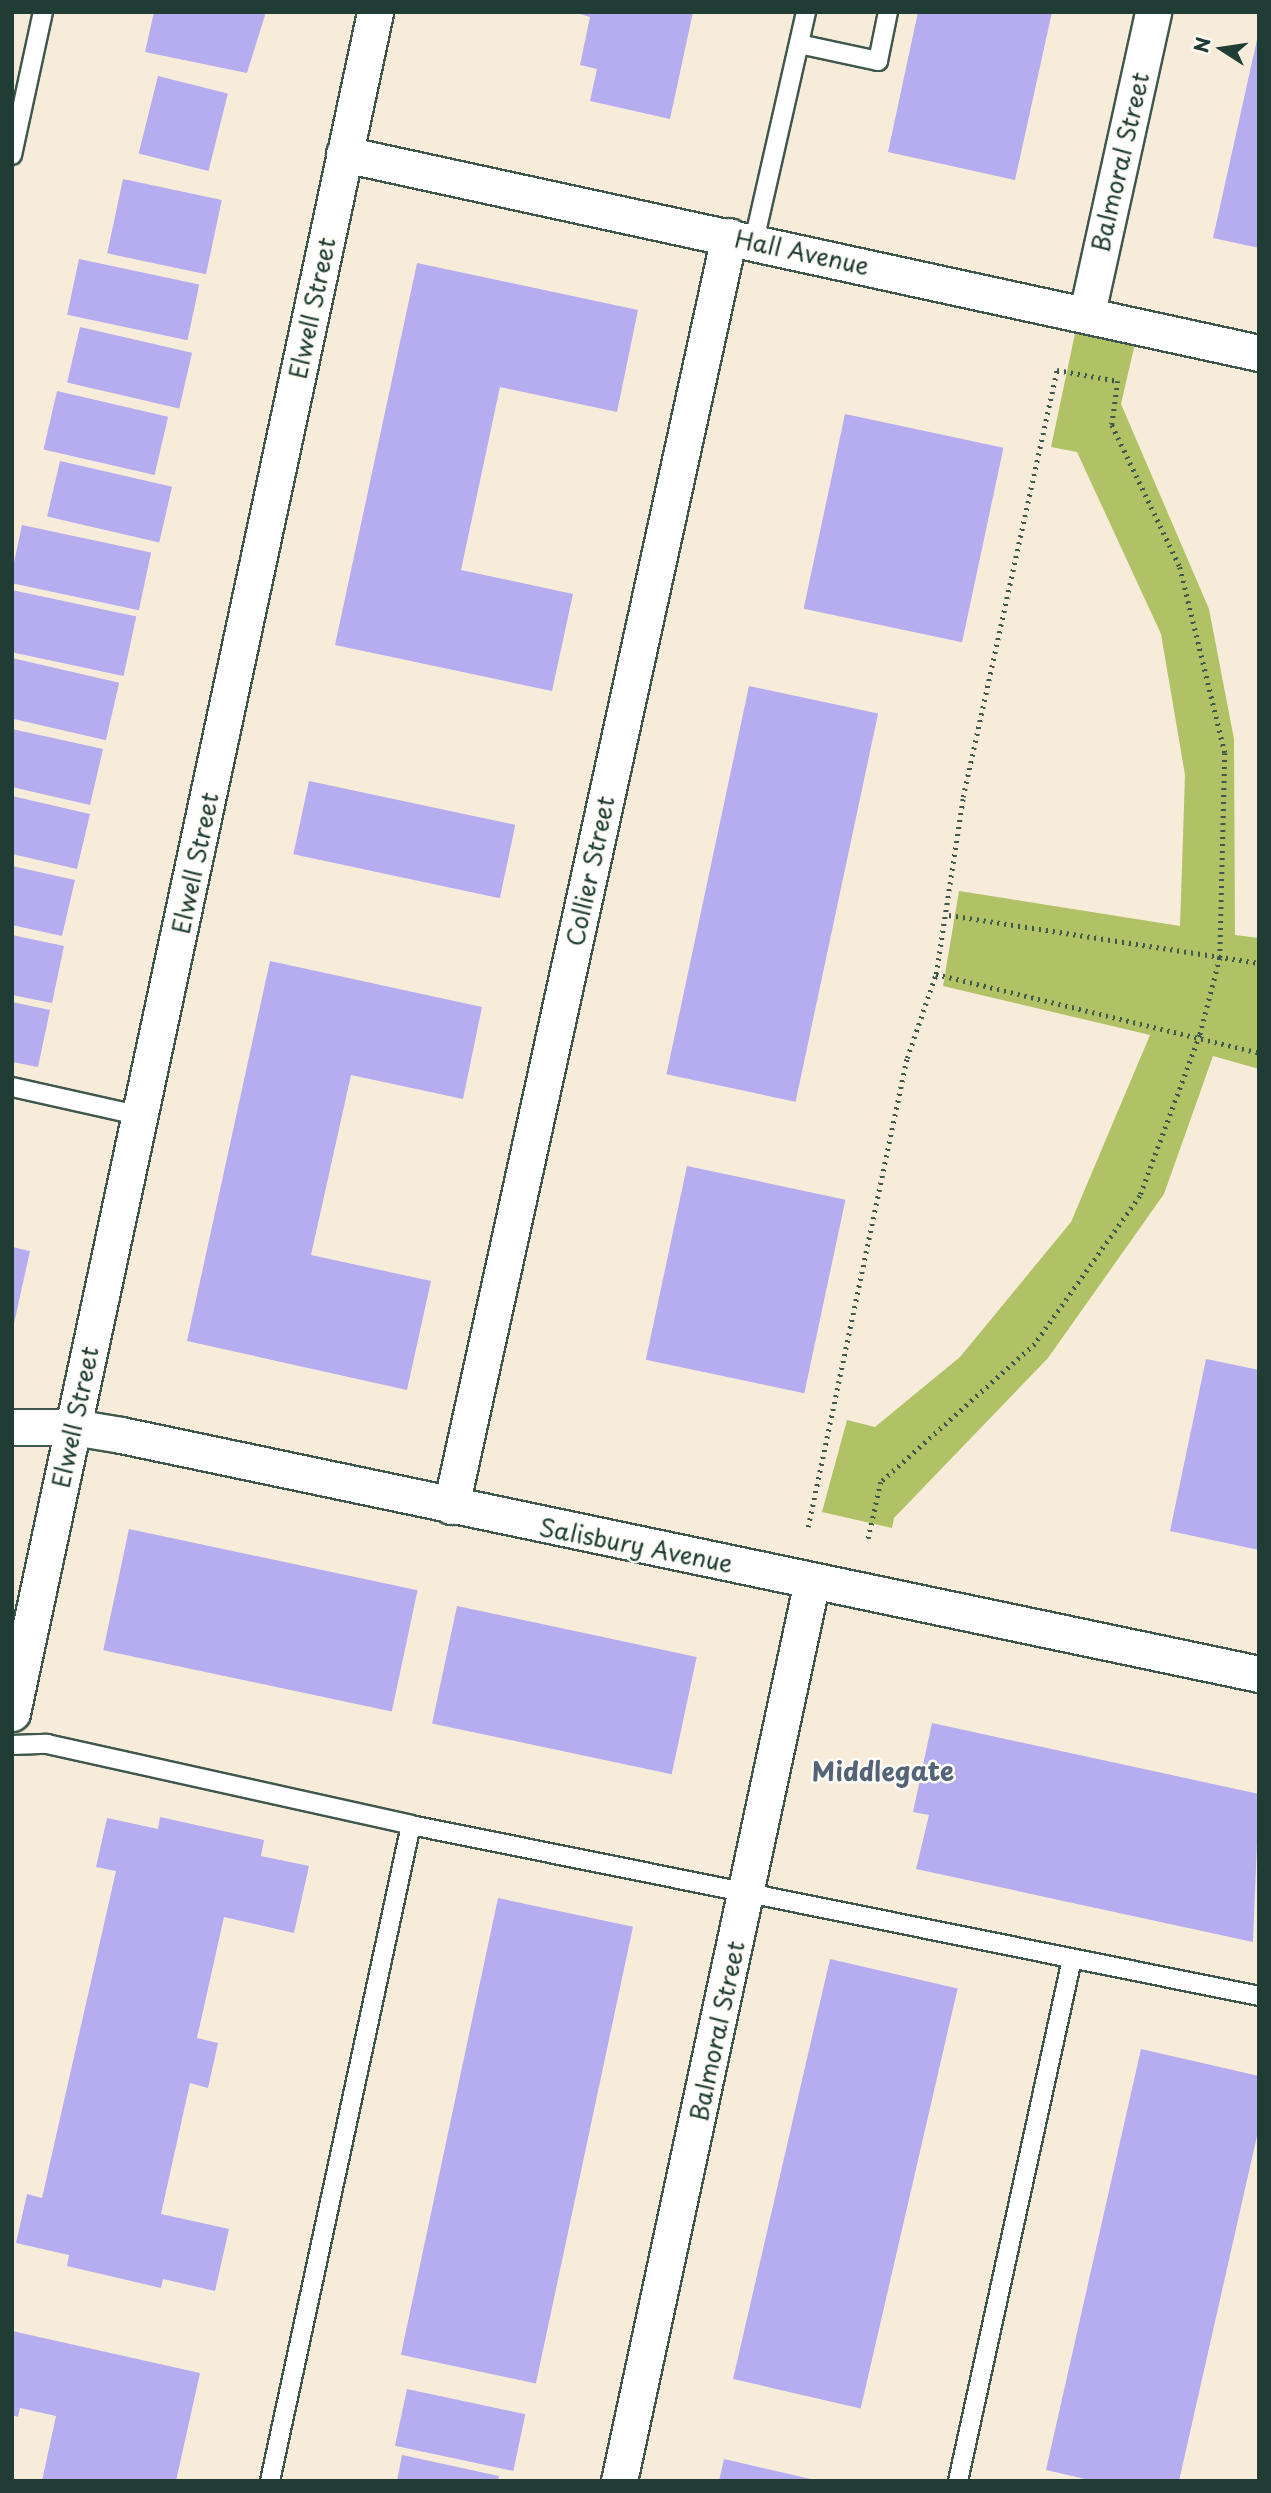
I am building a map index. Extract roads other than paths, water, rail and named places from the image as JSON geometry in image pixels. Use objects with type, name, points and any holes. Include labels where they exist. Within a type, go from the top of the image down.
[{"type":"street","name":"Elwell Street","points":[[12,1713],[142,1116],[375,12]]},
{"type":"street","name":"Balmoral Street","points":[[1087,313],[1153,12]]},
{"type":"street","name":"Hall Avenue","points":[[344,154],[1087,313],[1259,353]]},
{"type":"street","name":"Collier Street","points":[[451,1506],[741,239]]},
{"type":"street","name":"Salisbury Avenue","points":[[12,1427],[73,1427],[1259,1674]]},
{"type":"street","name":"Balmoral Street","points":[[619,2481],[748,1891],[812,1581]]},
{"type":"lane","points":[[12,155],[43,12]]},
{"type":"lane","points":[[741,239],[806,12]]},
{"type":"lane","points":[[799,44],[878,61],[888,12]]},
{"type":"lane","points":[[12,1087],[142,1116]]},
{"type":"lane","points":[[12,1745],[47,1744],[411,1825],[1259,1996]]},
{"type":"lane","points":[[270,2481],[411,1825]]},
{"type":"lane","points":[[958,2481],[1072,1959]]},
{"type":"district","name":"Middlegate","points":[[883,1771]]}]
